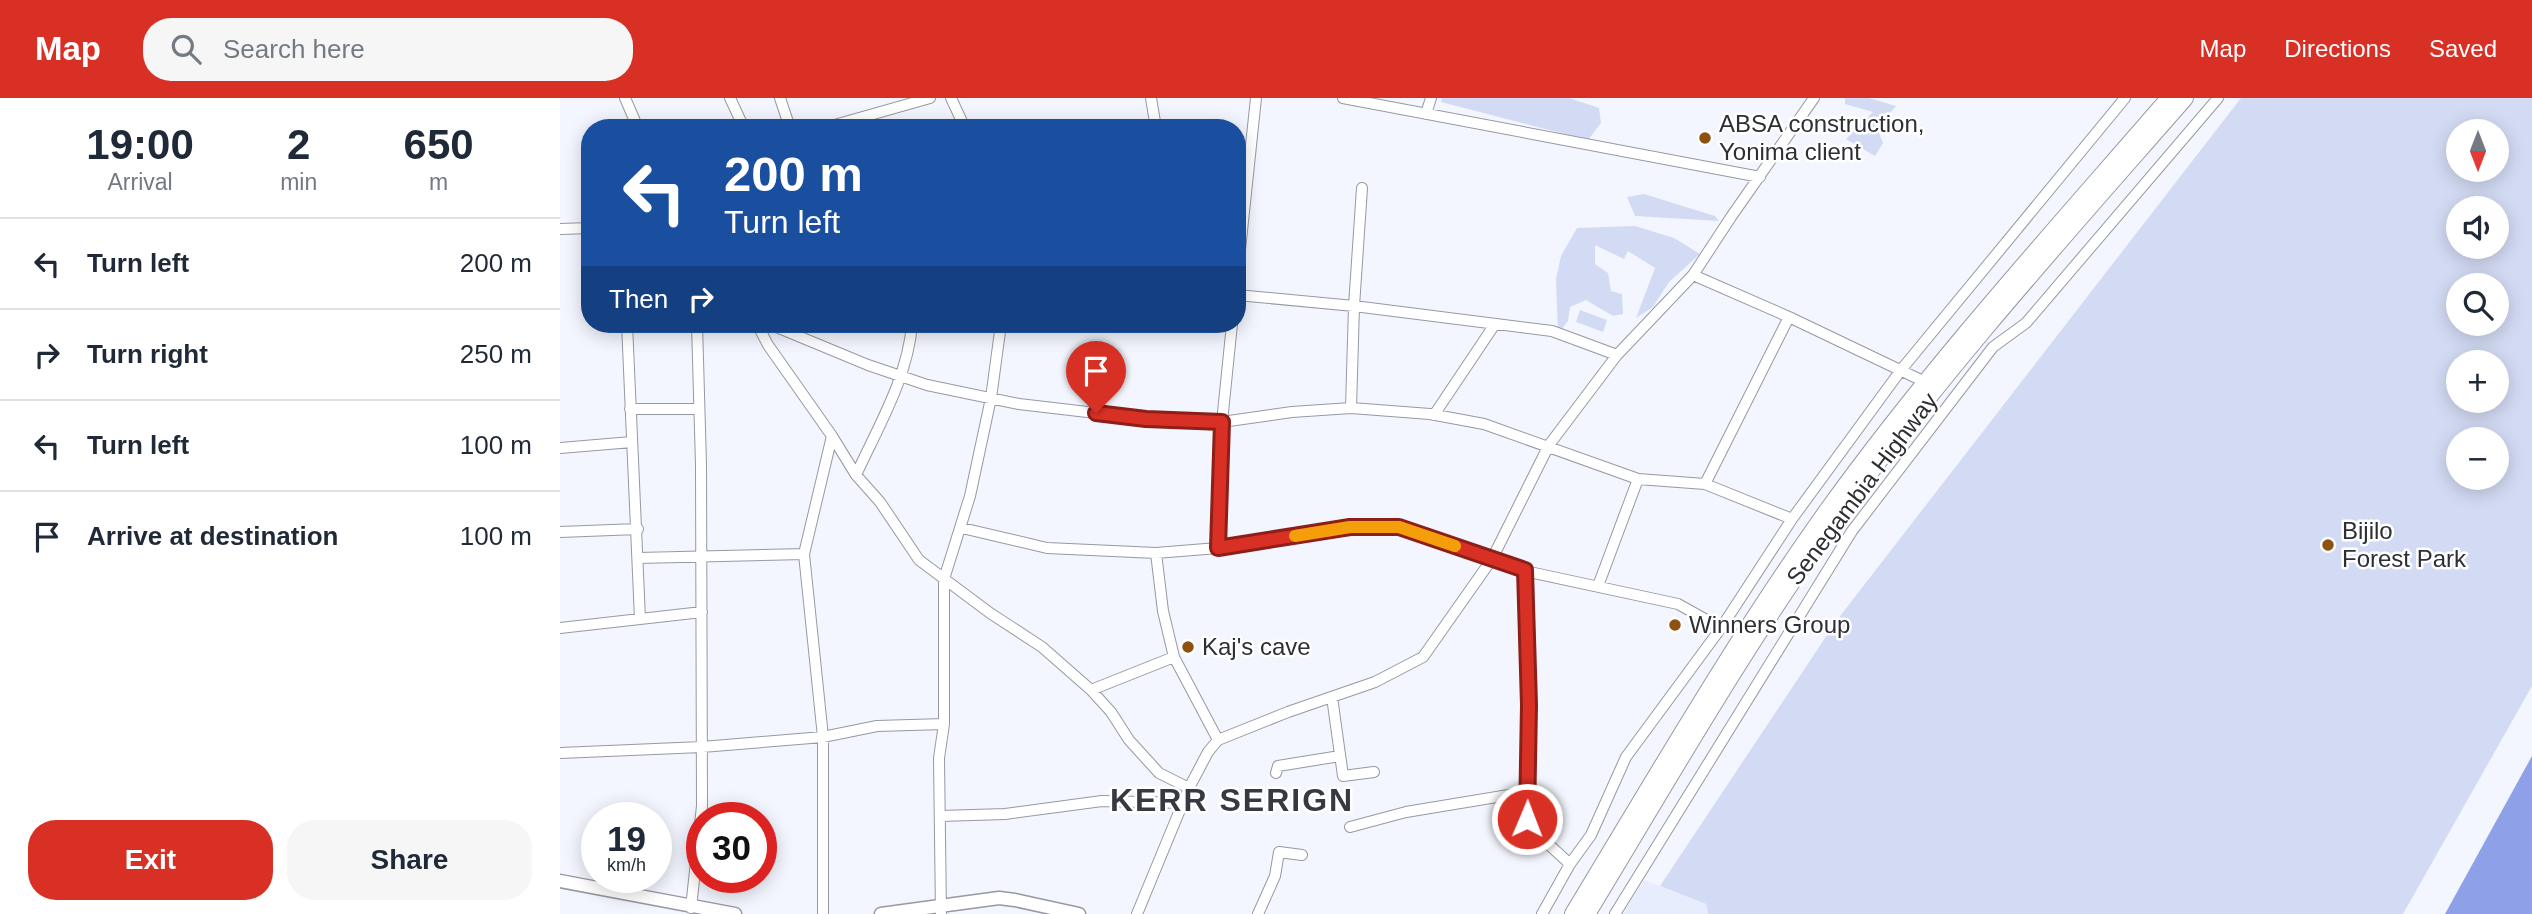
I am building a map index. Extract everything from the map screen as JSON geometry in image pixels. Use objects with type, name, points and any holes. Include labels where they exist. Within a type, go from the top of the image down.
[{"type":"main road","name":"Senegambia Highway","points":[[1573,914],[1737,642],[1831,505],[1925,382],[2169,98]]},
{"type":"main road","name":"Senegambia Highway","points":[[1587,914],[1747,649],[1841,512],[1952,370],[2185,98]]},
{"type":"street","points":[[625,98],[634,119]]},
{"type":"street","points":[[730,98],[740,119]]},
{"type":"street","points":[[780,98],[787,119]]},
{"type":"street","points":[[856,119],[930,98]]},
{"type":"street","points":[[951,98],[961,119]]},
{"type":"street","points":[[1151,98],[1154,119]]},
{"type":"street","points":[[1246,155],[1256,98]]},
{"type":"street","points":[[1343,98],[1760,177]]},
{"type":"street","points":[[1426,114],[1431,98]]},
{"type":"street","points":[[1137,914],[1189,788],[1218,740],[1375,682],[1423,657],[1492,559],[1549,445],[1617,355],[1693,275],[1814,98]]},
{"type":"street","points":[[1542,914],[1570,864],[1591,835],[1626,757],[1721,628],[1792,519],[1901,370],[2125,98]]},
{"type":"street","points":[[1615,914],[1852,531],[1993,347],[2026,323],[2218,98]]},
{"type":"street","points":[[1351,408],[1362,188]]},
{"type":"street","points":[[560,229],[581,228]]},
{"type":"street","points":[[1693,275],[1925,382]]},
{"type":"street","points":[[1246,296],[1354,306],[1552,331],[1617,355]]},
{"type":"street","points":[[1705,484],[1789,317]]},
{"type":"street","points":[[1434,415],[1495,324]]},
{"type":"street","points":[[627,333],[640,619]]},
{"type":"street","points":[[691,908],[702,806],[697,333]]},
{"type":"street","points":[[762,333],[856,475],[880,502],[919,560],[1042,647],[1091,690],[1111,712],[1129,740],[1159,773],[1189,788]]},
{"type":"street","points":[[792,333],[927,385],[991,398],[1146,419],[1222,422],[1292,412],[1351,408],[1434,415],[1484,424],[1638,479],[1705,484],[1792,519]]},
{"type":"street","points":[[856,475],[901,376],[911,333]]},
{"type":"street","points":[[941,909],[939,758],[944,724],[944,579],[962,527],[991,398],[1000,333]]},
{"type":"street","points":[[1218,548],[1222,422],[1232,333]]},
{"type":"street","points":[[630,409],[699,409]]},
{"type":"street","points":[[822,914],[823,737],[804,554],[832,436]]},
{"type":"street","points":[[560,448],[632,442]]},
{"type":"street","points":[[1598,586],[1638,479]]},
{"type":"street","points":[[962,527],[1047,548],[1156,553],[1218,548],[1350,527],[1399,527],[1525,570],[1678,604],[1721,628]]},
{"type":"street","points":[[560,532],[638,529]]},
{"type":"street","points":[[1156,553],[1163,611],[1174,657],[1218,740]]},
{"type":"street","points":[[638,558],[804,554]]},
{"type":"street","points":[[1525,570],[1529,705],[1527,819],[1533,830],[1570,864]]},
{"type":"street","points":[[560,628],[702,611]]},
{"type":"street","points":[[1091,690],[1174,657]]},
{"type":"street","points":[[1332,697],[1343,776],[1374,772]]},
{"type":"street","points":[[560,753],[702,747],[823,737],[877,726],[944,724]]},
{"type":"street","points":[[1276,773],[1278,766],[1340,756]]},
{"type":"street","points":[[1350,827],[1406,812],[1527,792]]},
{"type":"street","points":[[940,816],[1005,814],[1102,801],[1183,803]]},
{"type":"street","points":[[1258,914],[1275,876],[1279,852],[1302,855]]},
{"type":"street","points":[[560,881],[691,908],[735,914]]},
{"type":"street","points":[[881,914],[941,909],[999,898],[1080,914]]},
{"type":"shaded area","points":[[1442,98],[1569,98],[1599,108],[1601,123],[1588,140],[1441,102]]},
{"type":"shaded area","points":[[1845,98],[1869,98],[1896,106],[1877,128],[1883,143],[1875,156],[1846,139],[1873,112],[1845,104]]},
{"type":"shaded area","points":[[2241,98],[2532,98],[2532,686],[2403,914],[1708,914],[1706,904],[1660,886],[1837,620]]},
{"type":"shaded area","points":[[1644,194],[1715,216],[1719,221],[1635,216],[1627,197]]},
{"type":"shaded area","points":[[1635,226],[1674,238],[1700,254],[1669,282],[1653,307],[1636,318],[1655,268],[1628,251],[1624,259],[1595,245],[1595,264],[1608,273],[1611,291],[1622,294],[1623,314],[1613,316],[1586,300],[1570,307],[1568,321],[1558,334],[1556,279],[1561,256],[1577,228]]},
{"type":"shaded area","points":[[1580,310],[1607,320],[1603,332],[1576,322]]},
{"type":"shaded area","points":[[1644,880],[1706,904],[1708,914],[1623,914]]},
{"type":"water","points":[[2532,756],[2532,914],[2445,914]]},
{"type":"slow traffic","points":[[1295,536],[1350,527],[1399,527],[1455,546]]},
{"type":"place","name":"ABSA construction, Yonima client","points":[[1705,138]]},
{"type":"place","name":"Bijilo Forest Park","points":[[2328,545]]},
{"type":"place","name":"Winners Group","points":[[1675,625]]},
{"type":"place","name":"Kaj's cave","points":[[1188,647]]},
{"type":"district","name":"KERR SERIGN","points":[[1232,800]]},
{"type":"route","points":[[1096,413],[1146,419],[1222,422],[1218,548],[1350,527],[1399,527],[1525,570],[1529,705],[1527,819]]}]
